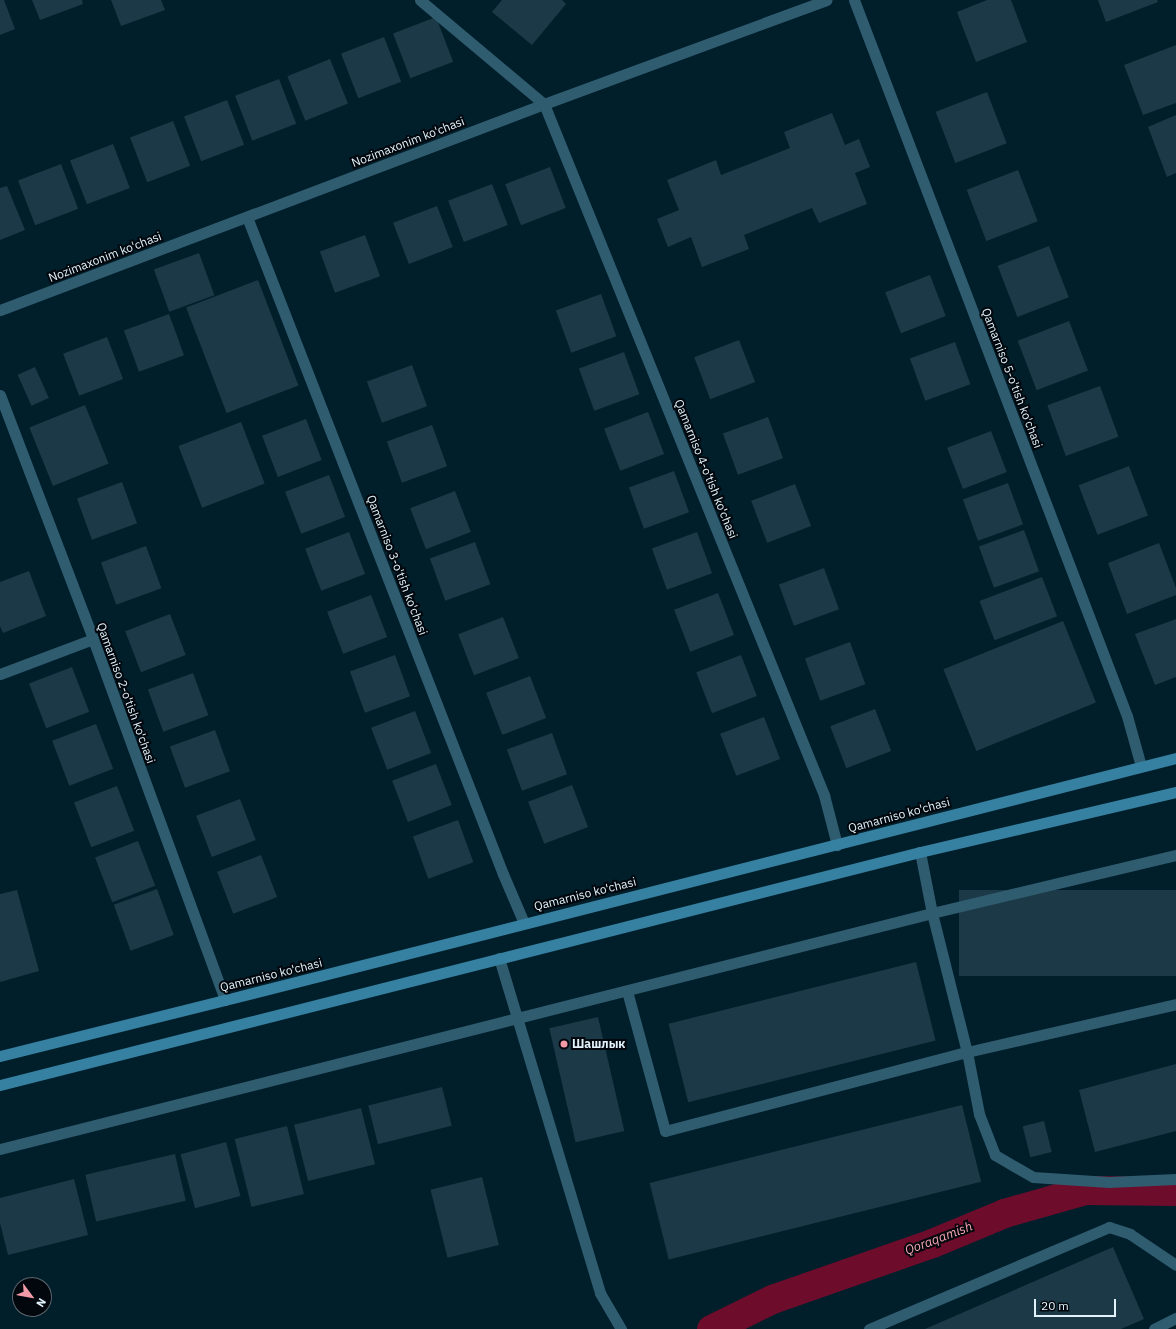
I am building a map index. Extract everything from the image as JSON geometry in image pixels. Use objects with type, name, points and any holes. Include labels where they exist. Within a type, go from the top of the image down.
[{"type":"main road","name":"Qamarniso ko'chasi","points":[[0,1056],[1176,758]]},
{"type":"main road","points":[[0,1085],[920,852],[1176,792]]},
{"type":"street","points":[[420,0],[544,104]]},
{"type":"street","name":"Nozimaxonim ko'chasi","points":[[0,310],[544,104],[826,0]]},
{"type":"street","name":"Qamarniso 5-o'tish ko'chasi","points":[[854,0],[1127,716],[1141,766]]},
{"type":"street","name":"Qamarniso 4-o'tish ko'chasi","points":[[544,104],[821,788],[836,845]]},
{"type":"street","name":"Qamarniso 3-o'tish ko'chasi","points":[[247,217],[502,874],[524,923]]},
{"type":"street","name":"Qamarniso 2-o'tish ko'chasi","points":[[0,396],[93,639],[225,1000]]},
{"type":"street","points":[[0,674],[93,639]]},
{"type":"street","points":[[920,852],[932,913],[967,1052],[979,1114],[995,1155],[1033,1177],[1109,1182],[1176,1179]]},
{"type":"street","points":[[0,1149],[932,913],[1176,855]]},
{"type":"street","points":[[499,958],[600,1294],[621,1329]]},
{"type":"street","points":[[627,991],[665,1131],[967,1052],[1176,1004]]},
{"type":"street","points":[[868,1329],[1109,1227],[1130,1234],[1176,1265]]},
{"type":"street","points":[[1154,1329],[1176,1318]]},
{"type":"building","points":[[0,0],[4,0],[15,29],[0,35]]},
{"type":"building","points":[[32,0],[82,0],[83,4],[40,20]]},
{"type":"building","points":[[111,0],[161,0],[165,10],[121,26]]},
{"type":"building","points":[[502,0],[562,0],[566,4],[532,45],[492,12]]},
{"type":"building","points":[[987,0],[1011,0],[1027,42],[976,62],[957,12]]},
{"type":"building","points":[[1098,0],[1157,0],[1158,2],[1106,22]]},
{"type":"building","points":[[436,17],[453,62],[410,78],[393,33]]},
{"type":"building","points":[[384,37],[401,82],[358,98],[341,53]]},
{"type":"building","points":[[1176,45],[1176,103],[1143,115],[1124,65]]},
{"type":"building","points":[[330,59],[348,104],[305,121],[287,76]]},
{"type":"building","points":[[279,79],[296,124],[252,141],[235,96]]},
{"type":"building","points":[[987,92],[1007,143],[955,163],[936,112]]},
{"type":"building","points":[[227,100],[244,145],[201,161],[184,116]]},
{"type":"building","points":[[832,113],[845,145],[859,139],[870,167],[855,173],[867,204],[819,223],[812,208],[744,235],[749,249],[702,267],[691,237],[668,247],[657,219],[679,210],[667,180],[716,160],[721,175],[790,148],[784,132]]},
{"type":"building","points":[[1176,115],[1176,173],[1167,177],[1148,127]]},
{"type":"building","points":[[173,121],[190,166],[147,182],[130,137]]},
{"type":"building","points":[[113,144],[130,188],[87,204],[70,160]]},
{"type":"building","points":[[61,164],[78,209],[35,225],[18,180]]},
{"type":"building","points":[[550,167],[566,208],[521,225],[505,184]]},
{"type":"building","points":[[1018,170],[1038,221],[986,241],[967,190]]},
{"type":"building","points":[[492,184],[508,225],[464,242],[448,201]]},
{"type":"building","points":[[7,186],[25,230],[0,240],[0,188]]},
{"type":"building","points":[[437,206],[453,247],[409,264],[393,223]]},
{"type":"building","points":[[365,235],[380,276],[335,293],[320,251]]},
{"type":"building","points":[[1049,246],[1069,297],[1017,317],[998,266]]},
{"type":"building","points":[[199,253],[214,295],[169,312],[154,269]]},
{"type":"building","points":[[930,275],[946,316],[901,333],[885,292]]},
{"type":"building","points":[[258,280],[298,385],[227,413],[186,308]]},
{"type":"building","points":[[601,294],[616,336],[571,353],[556,310]]},
{"type":"building","points":[[169,314],[184,355],[139,372],[124,330]]},
{"type":"building","points":[[1069,321],[1088,370],[1037,390],[1018,341]]},
{"type":"building","points":[[107,337],[123,379],[79,396],[63,354]]},
{"type":"building","points":[[739,340],[755,382],[710,399],[694,357]]},
{"type":"building","points":[[955,342],[970,384],[925,401],[910,358]]},
{"type":"building","points":[[624,352],[639,394],[594,411],[579,368]]},
{"type":"building","points":[[412,365],[427,406],[382,423],[367,381]]},
{"type":"building","points":[[35,367],[49,398],[31,406],[18,375]]},
{"type":"building","points":[[1100,386],[1118,437],[1066,456],[1047,405]]},
{"type":"building","points":[[85,405],[109,463],[53,486],[29,427]]},
{"type":"building","points":[[648,412],[664,454],[620,471],[604,429]]},
{"type":"building","points":[[768,417],[783,458],[738,475],[723,433]]},
{"type":"building","points":[[306,419],[322,460],[278,477],[262,436]]},
{"type":"building","points":[[241,422],[265,484],[202,508],[178,446]]},
{"type":"building","points":[[432,425],[447,466],[402,483],[387,441]]},
{"type":"building","points":[[991,431],[1007,472],[963,489],[947,448]]},
{"type":"building","points":[[1129,466],[1148,515],[1098,535],[1079,485]]},
{"type":"building","points":[[674,471],[689,512],[644,529],[629,487]]},
{"type":"building","points":[[329,475],[345,517],[301,534],[285,492]]},
{"type":"building","points":[[122,482],[137,523],[92,540],[77,498]]},
{"type":"building","points":[[1008,483],[1023,524],[978,541],[963,499]]},
{"type":"building","points":[[795,484],[811,526],[767,543],[751,501]]},
{"type":"building","points":[[455,491],[471,532],[426,549],[410,508]]},
{"type":"building","points":[[1024,530],[1039,571],[994,588],[979,546]]},
{"type":"building","points":[[349,532],[365,574],[321,591],[305,549]]},
{"type":"building","points":[[697,532],[712,573],[667,590],[652,548]]},
{"type":"building","points":[[475,542],[490,584],[445,601],[430,558]]},
{"type":"building","points":[[1159,543],[1176,588],[1176,595],[1127,614],[1108,563]]},
{"type":"building","points":[[146,546],[161,588],[116,605],[101,562]]},
{"type":"building","points":[[824,568],[839,609],[794,626],[779,584]]},
{"type":"building","points":[[29,571],[46,616],[3,633],[0,626],[0,582]]},
{"type":"building","points":[[1042,577],[1057,616],[995,640],[979,601]]},
{"type":"building","points":[[718,593],[734,635],[690,652],[674,610]]},
{"type":"building","points":[[371,595],[387,637],[343,654],[327,612]]},
{"type":"building","points":[[170,614],[186,655],[141,672],[125,631]]},
{"type":"building","points":[[503,617],[519,658],[474,675],[458,634]]},
{"type":"building","points":[[1176,619],[1176,677],[1155,685],[1135,634]]},
{"type":"building","points":[[1063,621],[1096,703],[976,751],[943,669]]},
{"type":"building","points":[[850,642],[865,684],[820,701],[805,658]]},
{"type":"building","points":[[395,655],[410,696],[365,713],[350,671]]},
{"type":"building","points":[[741,655],[757,696],[712,713],[696,672]]},
{"type":"building","points":[[72,667],[89,712],[46,728],[29,683]]},
{"type":"building","points":[[193,673],[208,715],[163,732],[148,689]]},
{"type":"building","points":[[530,676],[546,718],[502,735],[486,693]]},
{"type":"building","points":[[875,709],[891,751],[846,768],[830,726]]},
{"type":"building","points":[[415,711],[431,753],[387,770],[371,728]]},
{"type":"building","points":[[764,717],[780,759],[736,776],[720,734]]},
{"type":"building","points":[[96,724],[113,769],[69,786],[52,741]]},
{"type":"building","points":[[215,730],[230,771],[185,788],[170,746]]},
{"type":"building","points":[[552,733],[567,774],[522,791],[507,749]]},
{"type":"building","points":[[436,764],[452,805],[408,822],[392,781]]},
{"type":"building","points":[[572,785],[588,827],[544,844],[528,802]]},
{"type":"building","points":[[117,786],[134,831],[91,847],[74,802]]},
{"type":"building","points":[[240,799],[256,840],[212,857],[196,816]]},
{"type":"building","points":[[458,820],[473,862],[428,879],[413,836]]},
{"type":"building","points":[[138,841],[155,886],[112,902],[95,857]]},
{"type":"building","points":[[261,855],[277,897],[233,914],[217,872]]},
{"type":"building","points":[[157,889],[174,935],[131,951],[114,905]]},
{"type":"building","points":[[17,890],[39,971],[0,982],[0,894]]},
{"type":"building","points":[[959,890],[1176,890],[1176,976],[959,976]]},
{"type":"building","points":[[916,962],[936,1041],[688,1102],[669,1024]]},
{"type":"building","points":[[598,1017],[624,1131],[576,1142],[549,1028]]},
{"type":"building","points":[[1176,1064],[1176,1131],[1095,1152],[1079,1090]]},
{"type":"building","points":[[442,1087],[452,1126],[378,1144],[368,1105]]},
{"type":"building","points":[[962,1105],[981,1182],[669,1260],[650,1183]]},
{"type":"building","points":[[361,1108],[375,1164],[308,1181],[294,1125]]},
{"type":"building","points":[[1044,1121],[1052,1152],[1030,1157],[1023,1126]]},
{"type":"building","points":[[287,1126],[304,1194],[252,1207],[235,1139]]},
{"type":"building","points":[[226,1142],[240,1196],[195,1208],[181,1154]]},
{"type":"building","points":[[175,1154],[186,1201],[96,1221],[85,1175]]},
{"type":"building","points":[[482,1177],[499,1245],[448,1258],[431,1190]]},
{"type":"building","points":[[74,1179],[88,1235],[8,1255],[0,1223],[0,1198]]},
{"type":"building","points":[[1113,1247],[1144,1319],[1121,1329],[925,1329]]},
{"type":"waterway","name":"Qoraqamish","points":[[711,1329],[772,1299],[932,1243],[1004,1213],[1085,1190],[1176,1191]]},
{"type":"place","name":"Шашлык","points":[[564,1044]]}]
